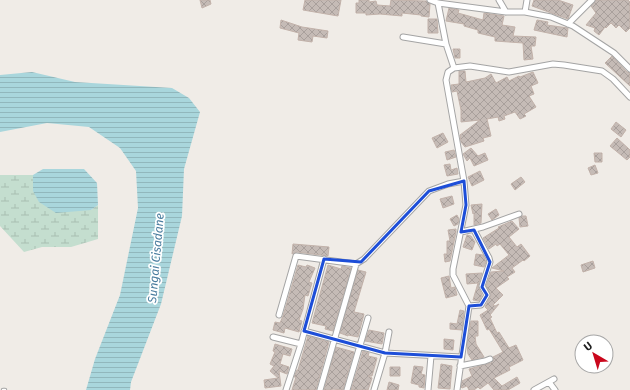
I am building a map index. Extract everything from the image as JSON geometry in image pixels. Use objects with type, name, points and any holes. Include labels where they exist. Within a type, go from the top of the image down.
[{"type":"street","points":[[430,0],[438,3],[506,12],[525,12],[551,17],[568,24],[614,52],[630,69]]},
{"type":"street","points":[[499,0],[506,12]]},
{"type":"street","points":[[525,12],[527,0]]},
{"type":"street","points":[[568,24],[592,0]]},
{"type":"street","points":[[438,3],[446,44],[454,68]]},
{"type":"street","points":[[403,37],[446,44]]},
{"type":"street","points":[[457,390],[469,306],[453,273],[466,205],[464,181],[446,80],[448,72],[454,68],[470,66],[509,72],[553,64],[602,70],[607,73],[630,97]]},
{"type":"street","points":[[279,315],[296,256],[356,264],[364,259],[429,191],[440,186],[464,181]]},
{"type":"street","points":[[461,232],[474,230],[518,214]]},
{"type":"street","points":[[469,306],[481,305],[487,295],[482,286],[490,262],[490,258],[474,230]]},
{"type":"street","points":[[286,390],[301,344],[324,259]]},
{"type":"street","points":[[320,390],[356,264]]},
{"type":"street","points":[[347,390],[368,318]]},
{"type":"street","points":[[304,331],[385,353],[461,357]]},
{"type":"street","points":[[374,390],[385,353],[389,332]]},
{"type":"street","points":[[273,337],[301,344]]},
{"type":"street","points":[[428,390],[431,356]]},
{"type":"street","points":[[460,366],[490,359]]},
{"type":"street","points":[[534,390],[552,381],[554,390]]},
{"type":"highlighted area","points":[[464,181],[466,205],[461,232],[474,230],[490,262],[482,287],[487,295],[481,305],[469,306],[461,357],[385,353],[304,331],[324,259],[361,262],[429,191]]},
{"type":"green space","points":[[0,175],[33,175],[33,191],[91,210],[98,205],[98,239],[71,247],[42,247],[24,252],[0,226]]},
{"type":"water","name":"Sungai Cisadane","points":[[32,72],[75,82],[172,88],[189,98],[200,112],[184,169],[182,216],[161,304],[131,382],[130,390],[86,390],[95,359],[120,295],[138,208],[136,171],[120,148],[89,127],[47,123],[0,132],[0,75]]},
{"type":"water","points":[[43,169],[84,169],[97,183],[98,205],[91,210],[56,213],[39,202],[33,191],[33,175]]},
{"type":"building","points":[[200,0],[210,0],[211,4],[202,8]]},
{"type":"building","points":[[305,0],[341,0],[338,16],[303,10]]},
{"type":"building","points":[[359,0],[369,0],[369,2],[376,1],[377,5],[390,6],[391,0],[426,1],[430,4],[429,17],[402,13],[402,16],[380,14],[366,15],[366,13],[356,13],[356,3],[359,3]]},
{"type":"building","points":[[534,0],[558,0],[573,5],[568,19],[532,6]]},
{"type":"building","points":[[596,0],[628,0],[630,2],[630,28],[626,32],[619,25],[616,28],[611,23],[606,28],[605,27],[599,35],[594,31],[595,28],[586,25],[596,13],[591,6]]},
{"type":"building","points":[[449,8],[459,10],[458,13],[483,20],[484,13],[504,16],[502,25],[515,27],[513,36],[536,37],[535,46],[531,46],[533,59],[524,60],[523,43],[495,41],[495,37],[478,33],[478,30],[464,26],[464,24],[446,21]]},
{"type":"building","points":[[428,19],[437,19],[438,33],[428,33]]},
{"type":"building","points":[[281,20],[302,27],[328,31],[327,38],[313,36],[312,42],[298,40],[299,33],[280,28]]},
{"type":"building","points":[[537,20],[548,22],[547,25],[568,28],[567,37],[534,30]]},
{"type":"building","points":[[453,49],[460,49],[460,58],[455,58]]},
{"type":"building","points":[[612,56],[627,72],[630,73],[630,86],[605,63]]},
{"type":"building","points":[[459,71],[465,71],[466,82],[485,78],[491,74],[496,83],[507,77],[509,81],[533,72],[538,83],[531,86],[534,94],[529,96],[536,107],[524,114],[526,116],[520,119],[515,112],[504,116],[505,119],[499,121],[498,117],[487,119],[491,136],[483,138],[484,141],[465,147],[461,142],[460,135],[480,120],[461,122],[461,110],[457,91],[452,92],[451,85],[459,84]]},
{"type":"building","points":[[616,122],[626,130],[621,137],[611,129]]},
{"type":"building","points":[[443,133],[448,142],[437,148],[432,138]]},
{"type":"building","points":[[617,138],[630,150],[630,157],[627,160],[610,146]]},
{"type":"building","points":[[471,148],[478,156],[485,153],[488,160],[474,166],[470,158],[467,161],[463,154]]},
{"type":"building","points":[[454,150],[456,157],[447,160],[445,152]]},
{"type":"building","points":[[594,153],[602,153],[602,162],[595,162]]},
{"type":"building","points":[[450,164],[451,170],[457,168],[458,174],[447,176],[444,165]]},
{"type":"building","points":[[595,165],[598,173],[591,175],[588,168]]},
{"type":"building","points":[[480,171],[484,180],[472,186],[468,177]]},
{"type":"building","points":[[521,177],[525,182],[515,190],[511,184]]},
{"type":"building","points":[[452,196],[454,204],[443,208],[440,199]]},
{"type":"building","points":[[482,204],[481,223],[474,225],[474,213],[473,214],[471,205]]},
{"type":"building","points":[[496,209],[499,215],[492,220],[488,214]]},
{"type":"building","points":[[457,215],[459,219],[458,224],[454,226],[450,219]]},
{"type":"building","points":[[526,216],[528,226],[520,227],[519,218]]},
{"type":"building","points":[[512,221],[519,229],[509,237],[517,247],[521,244],[530,256],[512,268],[515,272],[507,277],[509,279],[496,288],[503,295],[493,305],[495,306],[499,304],[490,315],[492,317],[490,318],[497,333],[499,332],[509,348],[516,345],[523,360],[509,367],[510,370],[494,378],[502,386],[517,377],[520,383],[508,390],[494,390],[488,383],[480,389],[478,387],[474,390],[469,390],[467,386],[461,387],[462,381],[472,376],[469,369],[491,363],[494,360],[493,357],[503,352],[489,329],[487,330],[480,315],[488,310],[485,307],[491,295],[486,286],[491,272],[504,271],[492,268],[509,255],[500,244],[497,246],[496,244],[489,249],[483,238],[499,228],[498,227]]},
{"type":"building","points":[[456,229],[450,261],[445,262],[444,254],[447,254],[447,241],[450,241],[448,230]]},
{"type":"building","points":[[467,235],[471,236],[475,242],[472,250],[463,247]]},
{"type":"building","points":[[293,244],[329,247],[328,256],[297,252],[292,254]]},
{"type":"building","points":[[476,254],[483,255],[486,262],[484,267],[474,265]]},
{"type":"building","points":[[593,261],[595,268],[583,272],[581,265]]},
{"type":"building","points":[[298,265],[306,267],[307,265],[315,268],[309,282],[312,283],[308,296],[305,295],[303,309],[299,320],[302,321],[299,332],[285,328],[284,333],[273,330],[275,322],[280,323],[283,316]]},
{"type":"building","points":[[328,265],[341,269],[342,266],[351,268],[333,331],[325,329],[326,326],[312,323]]},
{"type":"building","points":[[358,270],[366,272],[354,312],[364,314],[358,337],[340,333]]},
{"type":"building","points":[[482,273],[478,286],[482,295],[479,301],[473,300],[478,283],[467,284],[466,274]]},
{"type":"building","points":[[449,276],[451,288],[455,287],[457,295],[446,298],[441,278]]},
{"type":"building","points":[[460,310],[464,311],[462,330],[450,329],[450,323],[457,324]]},
{"type":"building","points":[[471,321],[478,321],[478,336],[475,336],[476,344],[484,357],[472,360],[468,354],[467,345]]},
{"type":"building","points":[[369,330],[384,333],[382,344],[365,341]]},
{"type":"building","points":[[308,336],[329,342],[316,390],[292,390],[296,377],[294,377],[298,370]]},
{"type":"building","points":[[444,339],[454,340],[453,350],[444,349]]},
{"type":"building","points":[[275,344],[292,349],[290,356],[283,354],[280,364],[289,367],[287,374],[279,371],[281,386],[265,388],[264,380],[278,378],[270,371],[274,366],[270,364],[275,352],[273,351]]},
{"type":"building","points":[[336,347],[354,352],[343,390],[324,390]]},
{"type":"building","points":[[363,351],[369,353],[368,356],[377,358],[372,376],[368,376],[372,378],[368,390],[351,390]]},
{"type":"building","points":[[441,364],[452,366],[450,389],[438,388]]},
{"type":"building","points":[[414,366],[423,367],[421,374],[425,375],[424,388],[411,383]]},
{"type":"building","points":[[390,367],[400,367],[400,376],[390,376]]},
{"type":"building","points":[[389,382],[399,385],[398,390],[387,390]]}]
